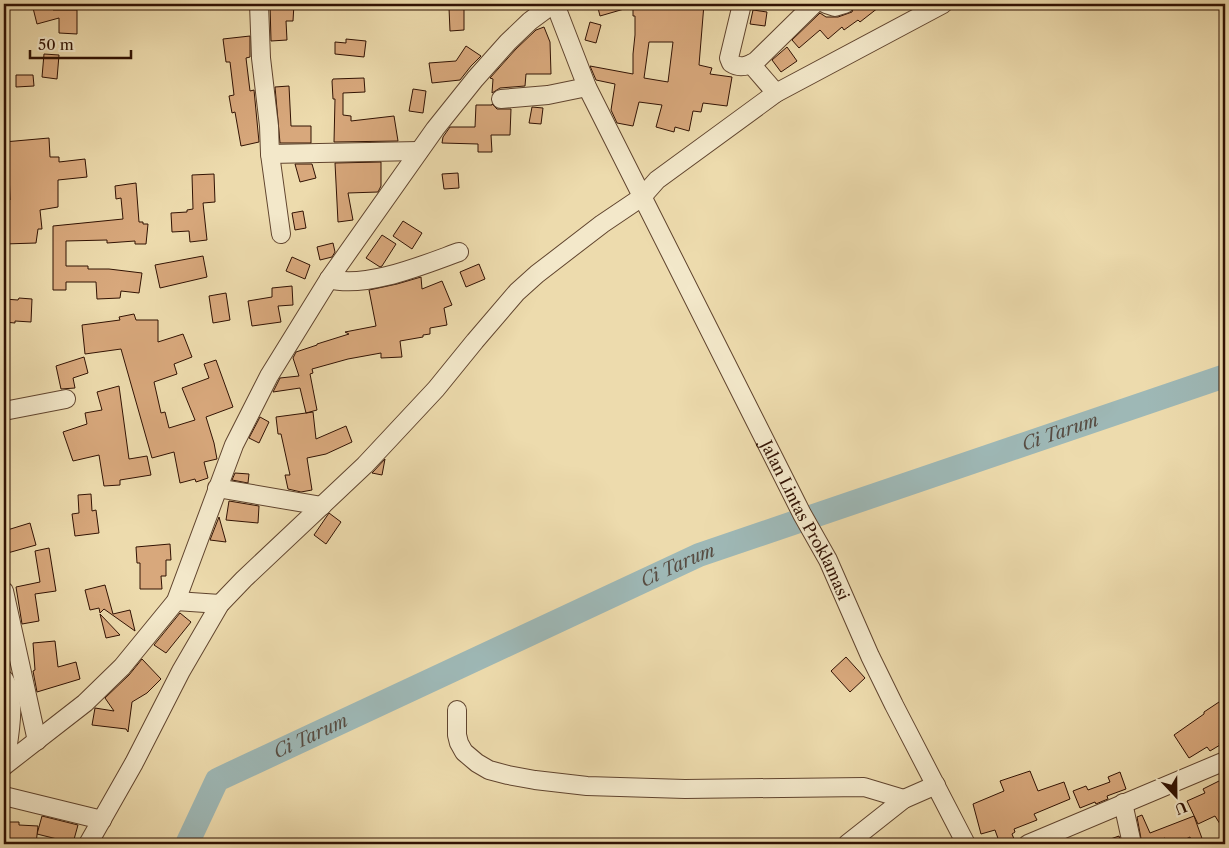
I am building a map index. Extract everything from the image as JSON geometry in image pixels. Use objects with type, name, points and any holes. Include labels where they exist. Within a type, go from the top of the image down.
[{"type":"street","points":[[259,4],[261,58],[269,126],[270,154],[281,234]]},
{"type":"street","points":[[4,765],[77,710],[113,676],[176,601],[216,488],[251,409],[269,376],[329,279],[420,151],[475,79],[508,42],[530,21],[554,4]]},
{"type":"street","name":"Jalan Lintas Proklamasi","points":[[554,4],[587,87],[802,514],[828,560],[870,656],[966,844]]},
{"type":"street","points":[[742,4],[729,60],[736,66],[751,64],[756,61],[814,4]]},
{"type":"street","points":[[826,4],[835,7],[844,4]]},
{"type":"street","points":[[88,844],[134,763],[181,671],[220,604],[244,579],[365,466],[436,389],[474,341],[517,292],[552,262],[602,224],[642,197],[658,180],[776,93],[943,4]]},
{"type":"street","points":[[751,64],[776,93]]},
{"type":"street","points":[[501,99],[548,95],[587,87]]},
{"type":"street","points":[[270,154],[420,151]]},
{"type":"street","points":[[329,279],[340,282],[356,281],[408,270],[459,252]]},
{"type":"street","points":[[4,411],[66,399]]},
{"type":"street","points":[[216,488],[322,506]]},
{"type":"street","points":[[4,591],[37,741]]},
{"type":"street","points":[[176,601],[220,604]]},
{"type":"street","points":[[4,679],[10,690],[12,702],[4,765]]},
{"type":"street","points":[[457,710],[457,735],[464,752],[489,770],[508,775],[587,786],[686,789],[864,787],[904,798]]},
{"type":"street","points":[[1028,844],[1225,761]]},
{"type":"street","points":[[847,844],[904,798],[936,785]]},
{"type":"street","points":[[4,796],[102,820]]},
{"type":"street","points":[[1123,803],[1132,844]]},
{"type":"building","points":[[32,4],[51,4],[53,10],[77,10],[77,34],[59,33],[59,18],[37,24]]},
{"type":"building","points":[[270,4],[294,4],[293,21],[286,21],[287,40],[271,41]]},
{"type":"building","points":[[597,4],[631,4],[631,7],[600,16]]},
{"type":"building","points":[[633,4],[704,4],[699,65],[712,68],[710,74],[732,77],[727,106],[703,103],[701,112],[693,111],[689,131],[675,127],[674,132],[656,127],[662,105],[639,102],[633,126],[617,123],[611,110],[615,84],[596,80],[590,66],[633,74],[635,16],[633,16]],"holes":[[[649,42],[673,42],[668,82],[644,78]]]},
{"type":"building","points":[[855,4],[883,4],[860,22],[858,20],[844,30],[842,27],[828,39],[820,30],[799,48],[792,40],[820,13],[826,17],[838,17],[852,12]]},
{"type":"building","points":[[464,7],[464,30],[450,31],[449,8]]},
{"type":"building","points":[[753,10],[767,12],[765,26],[750,24]]},
{"type":"building","points":[[590,22],[601,25],[596,43],[585,40]]},
{"type":"building","points":[[544,27],[550,42],[551,74],[526,74],[525,86],[500,88],[492,93],[493,79],[490,78],[536,30]]},
{"type":"building","points":[[250,36],[250,57],[246,58],[250,91],[254,90],[259,142],[241,146],[235,112],[232,113],[229,96],[234,95],[230,62],[226,62],[223,39]]},
{"type":"building","points":[[346,39],[366,41],[364,57],[335,54],[335,42],[346,43]]},
{"type":"building","points":[[466,46],[481,56],[460,80],[432,83],[429,63],[456,61]]},
{"type":"building","points":[[787,47],[797,61],[781,72],[772,60]]},
{"type":"building","points":[[44,54],[59,55],[57,79],[42,77]]},
{"type":"building","points":[[16,75],[33,75],[34,86],[16,87]]},
{"type":"building","points":[[364,78],[365,92],[343,93],[343,115],[351,116],[351,121],[394,116],[398,141],[334,142],[335,99],[333,99],[332,81],[333,79]]},
{"type":"building","points":[[289,86],[291,126],[311,126],[311,143],[280,143],[275,87]]},
{"type":"building","points":[[413,89],[426,91],[423,113],[409,111]]},
{"type":"building","points":[[492,104],[497,109],[511,109],[510,135],[491,135],[492,152],[478,152],[478,144],[442,143],[443,137],[450,127],[475,127],[476,105]]},
{"type":"building","points":[[532,107],[543,108],[541,124],[529,123]]},
{"type":"building","points":[[49,138],[50,157],[59,157],[59,162],[85,159],[87,177],[58,180],[58,207],[40,210],[42,229],[38,229],[36,243],[4,244],[4,200],[10,200],[9,170],[7,170],[6,156],[4,156],[4,142]]},
{"type":"building","points":[[381,162],[381,186],[378,192],[348,193],[353,220],[338,222],[335,163]]},
{"type":"building","points":[[295,164],[312,164],[316,178],[300,182]]},
{"type":"building","points":[[458,173],[459,188],[444,189],[442,174]]},
{"type":"building","points":[[214,174],[215,202],[203,203],[207,240],[190,242],[189,231],[172,232],[171,213],[187,212],[187,210],[193,209],[192,175]]},
{"type":"building","points":[[136,183],[139,222],[148,224],[146,244],[135,244],[135,241],[107,243],[107,240],[66,241],[66,266],[88,266],[88,269],[109,269],[142,273],[139,293],[121,291],[120,298],[97,299],[96,282],[66,282],[66,290],[53,290],[53,226],[123,219],[121,198],[116,199],[115,186]]},
{"type":"building","points":[[303,211],[306,228],[295,230],[292,213]]},
{"type":"building","points":[[403,221],[422,233],[412,249],[393,236]]},
{"type":"building","points":[[382,235],[396,244],[380,267],[366,258]]},
{"type":"building","points":[[333,243],[335,252],[332,257],[320,260],[317,247]]},
{"type":"building","points":[[203,256],[207,277],[160,288],[155,265]]},
{"type":"building","points":[[292,257],[310,265],[305,279],[286,271]]},
{"type":"building","points":[[479,264],[485,279],[466,287],[460,272]]},
{"type":"building","points":[[421,277],[422,289],[442,281],[452,305],[444,308],[447,325],[430,328],[430,334],[423,335],[423,337],[400,341],[402,357],[381,358],[381,353],[348,359],[312,369],[313,373],[310,374],[317,410],[306,413],[300,388],[273,392],[280,378],[299,376],[293,358],[296,352],[349,334],[345,332],[376,326],[369,290]]},
{"type":"building","points":[[292,286],[293,305],[278,306],[281,322],[252,326],[248,301],[272,297],[272,288]]},
{"type":"building","points":[[226,293],[230,320],[213,323],[209,296]]},
{"type":"building","points":[[19,298],[32,299],[31,322],[4,322],[4,299],[18,300]]},
{"type":"building","points":[[134,314],[136,320],[158,320],[158,342],[183,334],[192,357],[174,364],[177,374],[154,382],[161,413],[165,412],[169,428],[195,420],[182,388],[209,378],[204,364],[216,360],[233,407],[206,417],[217,459],[204,462],[208,478],[196,482],[195,479],[180,483],[174,452],[152,458],[121,349],[85,354],[82,325],[120,320],[119,317]]},
{"type":"building","points":[[84,357],[88,373],[73,378],[75,388],[61,389],[56,366]]},
{"type":"building","points":[[119,386],[129,459],[147,456],[151,475],[120,480],[120,485],[104,486],[99,455],[73,461],[63,432],[87,424],[85,413],[102,410],[97,392]]},
{"type":"building","points":[[313,412],[316,439],[346,426],[352,442],[326,454],[307,458],[312,490],[301,492],[288,489],[285,475],[290,475],[281,434],[278,434],[276,417]]},
{"type":"building","points":[[260,417],[269,422],[259,443],[249,438]]},
{"type":"building","points":[[385,459],[382,475],[372,473],[373,472]]},
{"type":"building","points":[[235,473],[249,474],[248,483],[232,480]]},
{"type":"building","points":[[91,494],[92,511],[96,510],[99,533],[75,536],[72,514],[79,513],[78,495]]},
{"type":"building","points":[[229,501],[259,506],[258,523],[226,520]]},
{"type":"building","points":[[329,513],[341,522],[326,544],[314,535]]},
{"type":"building","points":[[219,517],[226,542],[210,540]]},
{"type":"building","points":[[30,523],[36,545],[4,554],[4,531]]},
{"type":"building","points":[[170,544],[171,560],[166,560],[166,576],[161,576],[162,589],[140,589],[140,563],[137,563],[136,547]]},
{"type":"building","points":[[49,548],[56,591],[35,594],[39,621],[22,624],[16,587],[40,582],[35,551]]},
{"type":"building","points":[[105,585],[113,614],[130,610],[135,631],[104,609],[100,613],[99,608],[90,610],[85,590]]},
{"type":"building","points":[[180,613],[191,622],[166,653],[154,645]]},
{"type":"building","points":[[100,614],[120,635],[106,638]]},
{"type":"building","points":[[55,641],[58,667],[76,662],[80,679],[37,692],[33,671],[35,670],[33,643]]},
{"type":"building","points":[[846,657],[865,678],[850,692],[831,671]]},
{"type":"building","points":[[142,659],[161,679],[147,693],[132,702],[128,732],[126,729],[92,725],[95,708],[114,711],[105,698],[129,675]]},
{"type":"building","points":[[1225,698],[1225,738],[1219,743],[1220,745],[1210,751],[1207,747],[1189,758],[1174,735]]},
{"type":"building","points":[[1030,771],[1038,791],[1064,782],[1070,799],[1034,814],[1037,820],[1014,829],[1015,832],[1012,834],[1016,844],[1000,844],[995,830],[981,834],[973,804],[1004,791],[1000,781]]},
{"type":"building","points":[[1120,772],[1126,789],[1107,796],[1108,799],[1096,804],[1095,802],[1080,808],[1073,791],[1086,786],[1088,790],[1110,782],[1108,777]]},
{"type":"building","points":[[1225,778],[1225,832],[1215,816],[1198,824],[1187,801],[1205,793],[1203,789]]},
{"type":"building","points":[[1142,815],[1150,833],[1194,816],[1204,844],[1193,844],[1190,837],[1176,844],[1168,844],[1165,838],[1154,844],[1142,844],[1137,817]]},
{"type":"building","points":[[42,816],[78,825],[73,843],[37,834]]},
{"type":"building","points":[[4,822],[19,822],[19,825],[38,826],[36,844],[4,844]]},
{"type":"building","points":[[1119,836],[1121,844],[1103,844],[1102,842]]},
{"type":"waterway","name":"Ci Tarum","points":[[187,844],[217,780],[699,555],[1225,376]]}]
